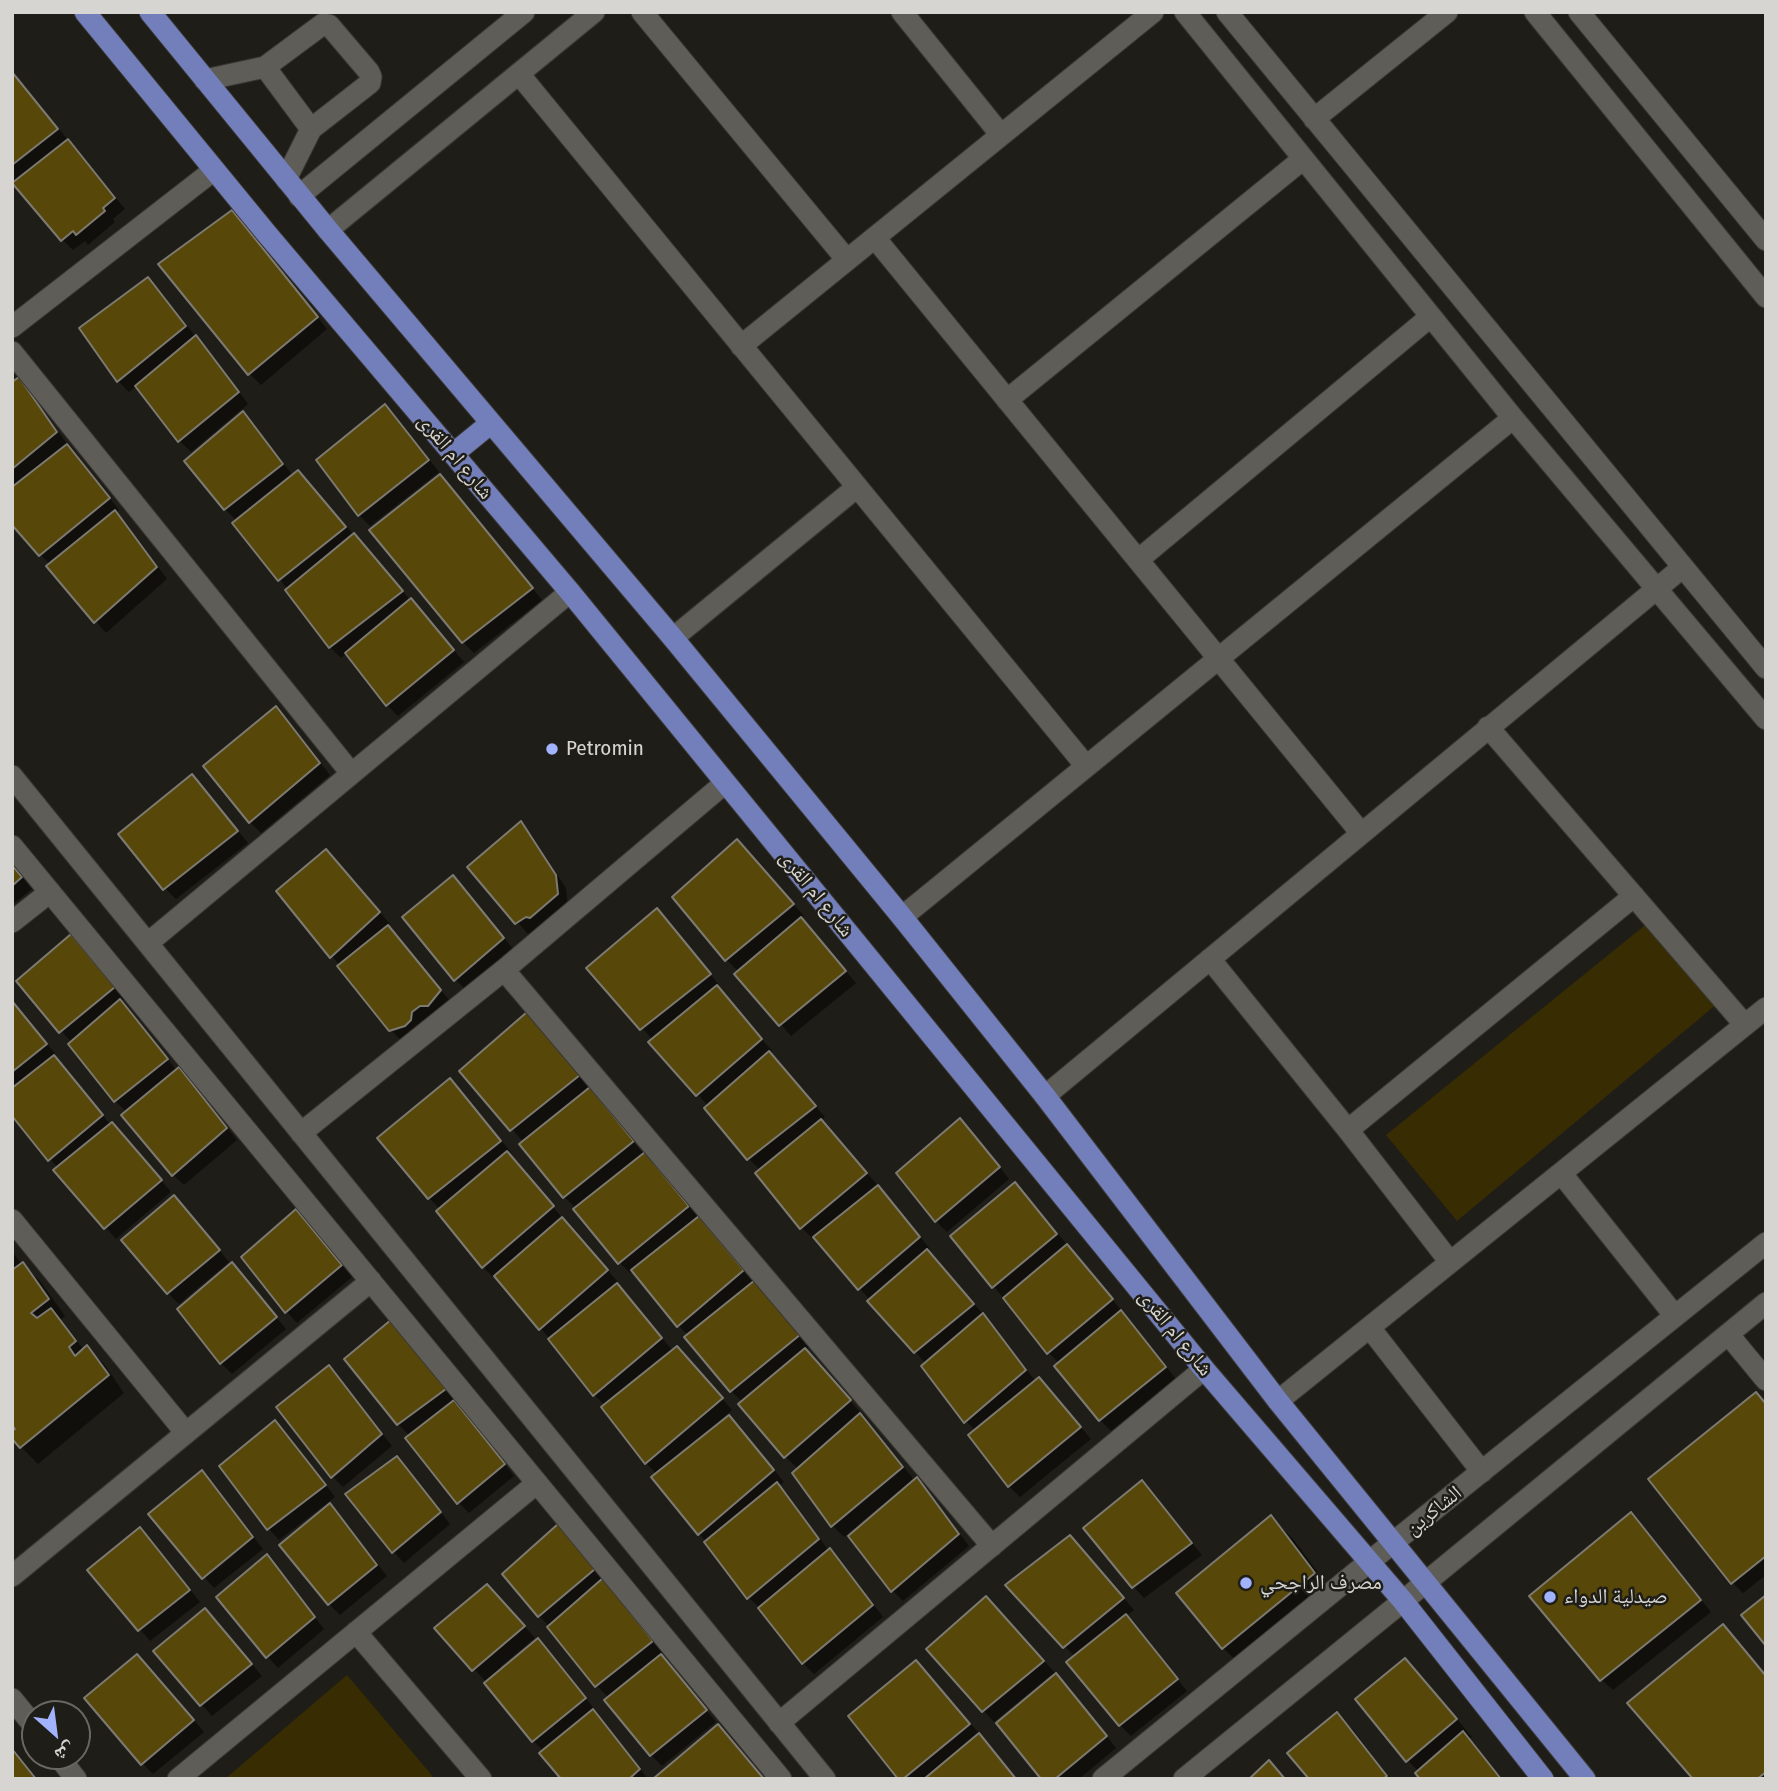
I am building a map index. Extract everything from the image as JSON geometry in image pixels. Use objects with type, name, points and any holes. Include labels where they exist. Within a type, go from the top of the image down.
[{"type":"main road","name":"شارع ام القرى","points":[[85,12],[214,170],[570,592],[1204,1368],[1403,1601],[1543,1779]]},
{"type":"main road","name":"شارع ام القرى","points":[[150,12],[293,188],[673,638],[902,917],[1045,1096],[1279,1401],[1585,1779]]},
{"type":"main road","points":[[453,454],[491,423]]},
{"type":"street","points":[[293,188],[524,12]]},
{"type":"street","points":[[328,230],[594,12]]},
{"type":"street","points":[[642,12],[848,260]]},
{"type":"street","points":[[902,12],[1001,135]]},
{"type":"street","points":[[741,346],[1153,12]]},
{"type":"street","points":[[1185,12],[1430,317],[1766,719]]},
{"type":"street","points":[[1227,12],[1766,668]]},
{"type":"street","points":[[1314,119],[1447,12]]},
{"type":"street","points":[[1535,12],[1766,297]]},
{"type":"street","points":[[1579,12],[1766,240]]},
{"type":"street","points":[[205,80],[265,68],[323,24],[329,25],[369,72],[369,83],[311,129],[293,188]]},
{"type":"street","points":[[265,68],[311,129]]},
{"type":"street","points":[[519,74],[1086,766]]},
{"type":"street","points":[[1007,400],[1303,159]]},
{"type":"street","points":[[12,327],[214,170]]},
{"type":"street","points":[[875,238],[1361,833]]},
{"type":"street","points":[[1138,561],[1430,317]]},
{"type":"street","points":[[12,352],[351,773]]},
{"type":"street","points":[[902,917],[1513,418]]},
{"type":"street","points":[[673,638],[857,487]]},
{"type":"street","points":[[1045,1096],[1683,567]]},
{"type":"street","points":[[148,943],[570,592]]},
{"type":"street","points":[[1488,727],[1745,1025]]},
{"type":"street","points":[[12,776],[825,1779]]},
{"type":"street","points":[[301,1133],[504,970],[725,783]]},
{"type":"street","points":[[12,846],[781,1779]]},
{"type":"street","points":[[12,922],[50,892]]},
{"type":"street","points":[[1348,1130],[1634,895]]},
{"type":"street","points":[[1210,959],[1451,1262]]},
{"type":"street","points":[[504,970],[992,1546]]},
{"type":"street","points":[[1279,1401],[1766,1008]]},
{"type":"street","points":[[1561,1173],[1675,1316]]},
{"type":"street","points":[[12,1220],[186,1433]]},
{"type":"street","name":"الشاكرين","points":[[1103,1779],[1766,1243]]},
{"type":"street","points":[[12,1576],[371,1281]]},
{"type":"street","points":[[1184,1779],[1728,1334],[1763,1312]]},
{"type":"street","points":[[1370,1328],[1482,1472]]},
{"type":"street","points":[[1728,1334],[1766,1380]]},
{"type":"street","points":[[779,1723],[1204,1368]]},
{"type":"street","points":[[178,1779],[537,1483]]},
{"type":"street","points":[[356,1632],[481,1779]]},
{"type":"shaded area","points":[[1649,922],[1718,1003],[1457,1221],[1386,1135]]},
{"type":"shaded area","points":[[347,1675],[435,1779],[225,1779]]},
{"type":"building","points":[[12,72],[58,129],[12,165]]},
{"type":"building","points":[[68,139],[115,198],[103,208],[105,211],[76,235],[73,231],[61,241],[12,183]]},
{"type":"building","points":[[232,210],[318,317],[248,375],[158,264]]},
{"type":"building","points":[[148,277],[186,326],[117,382],[79,328]]},
{"type":"building","points":[[196,335],[239,392],[178,442],[135,386]]},
{"type":"building","points":[[19,377],[57,432],[12,469],[12,382]]},
{"type":"building","points":[[385,404],[429,460],[358,516],[316,460]]},
{"type":"building","points":[[243,411],[283,464],[224,510],[184,461]]},
{"type":"building","points":[[67,444],[110,498],[39,556],[12,525],[12,487]]},
{"type":"building","points":[[298,470],[346,527],[278,581],[232,523]]},
{"type":"building","points":[[440,474],[533,588],[462,643],[369,530]]},
{"type":"building","points":[[115,510],[157,567],[94,623],[46,566]]},
{"type":"building","points":[[354,533],[403,591],[329,648],[285,590]]},
{"type":"building","points":[[411,598],[454,650],[386,706],[345,653]]},
{"type":"building","points":[[276,706],[320,763],[249,823],[203,766]]},
{"type":"building","points":[[192,774],[238,831],[163,890],[118,834]]},
{"type":"building","points":[[521,821],[556,875],[558,894],[530,918],[526,917],[515,924],[467,867]]},
{"type":"building","points":[[737,839],[794,904],[725,961],[672,897]]},
{"type":"building","points":[[326,849],[380,912],[330,958],[276,891]]},
{"type":"building","points":[[12,865],[22,877],[12,886]]},
{"type":"building","points":[[453,875],[504,938],[454,981],[402,917]]},
{"type":"building","points":[[657,908],[711,974],[640,1030],[586,968]]},
{"type":"building","points":[[801,917],[846,971],[779,1026],[734,974]]},
{"type":"building","points":[[388,925],[441,990],[428,1006],[420,1006],[412,1012],[411,1020],[405,1026],[389,1031],[337,966]]},
{"type":"building","points":[[71,934],[115,987],[59,1033],[16,981]]},
{"type":"building","points":[[717,985],[762,1039],[696,1096],[648,1042]]},
{"type":"building","points":[[120,999],[168,1059],[114,1102],[68,1044]]},
{"type":"building","points":[[12,1001],[47,1044],[12,1072]]},
{"type":"building","points":[[527,1012],[580,1075],[510,1131],[459,1071]]},
{"type":"building","points":[[769,1051],[816,1106],[747,1160],[704,1108]]},
{"type":"building","points":[[54,1055],[103,1115],[48,1161],[12,1116],[12,1088]]},
{"type":"building","points":[[179,1067],[227,1128],[172,1176],[121,1115]]},
{"type":"building","points":[[450,1078],[501,1141],[428,1199],[377,1138]]},
{"type":"building","points":[[590,1087],[634,1141],[563,1198],[519,1144]]},
{"type":"building","points":[[960,1118],[1000,1167],[935,1222],[896,1173]]},
{"type":"building","points":[[821,1119],[867,1173],[800,1229],[755,1173]]},
{"type":"building","points":[[112,1122],[162,1180],[104,1229],[53,1170]]},
{"type":"building","points":[[507,1151],[554,1206],[482,1268],[436,1211]]},
{"type":"building","points":[[645,1152],[689,1206],[618,1264],[573,1209]]},
{"type":"building","points":[[1015,1182],[1057,1234],[992,1288],[950,1236]]},
{"type":"building","points":[[878,1185],[920,1237],[858,1290],[813,1237]]},
{"type":"building","points":[[174,1195],[220,1250],[167,1294],[121,1240]]},
{"type":"building","points":[[296,1209],[342,1265],[285,1313],[241,1257]]},
{"type":"building","points":[[699,1216],[744,1270],[677,1327],[631,1270]]},
{"type":"building","points":[[562,1217],[608,1270],[539,1330],[494,1276]]},
{"type":"building","points":[[1067,1244],[1113,1299],[1047,1354],[1003,1298]]},
{"type":"building","points":[[927,1249],[974,1304],[914,1353],[867,1301]]},
{"type":"building","points":[[23,1262],[49,1299],[31,1313],[37,1318],[51,1308],[76,1341],[69,1347],[75,1356],[87,1345],[109,1375],[20,1448],[12,1439],[12,1431],[15,1429],[12,1425],[12,1270]]},
{"type":"building","points":[[232,1262],[277,1317],[220,1364],[177,1309]]},
{"type":"building","points":[[755,1280],[801,1334],[730,1392],[684,1337]]},
{"type":"building","points":[[617,1283],[662,1338],[593,1396],[548,1339]]},
{"type":"building","points":[[1121,1310],[1166,1367],[1099,1421],[1054,1366]]},
{"type":"building","points":[[983,1313],[1026,1370],[964,1423],[921,1366]]},
{"type":"building","points":[[392,1319],[446,1389],[397,1425],[344,1359]]},
{"type":"building","points":[[677,1346],[723,1398],[645,1464],[601,1407]]},
{"type":"building","points":[[805,1348],[851,1400],[784,1458],[738,1404]]},
{"type":"building","points":[[329,1365],[382,1434],[331,1478],[276,1407]]},
{"type":"building","points":[[1039,1377],[1081,1427],[1008,1487],[968,1435]]},
{"type":"building","points":[[1756,1392],[1766,1404],[1766,1556],[1731,1584],[1648,1479]]},
{"type":"building","points":[[454,1400],[505,1464],[457,1504],[405,1438]]},
{"type":"building","points":[[860,1413],[903,1467],[831,1527],[792,1473]]},
{"type":"building","points":[[729,1415],[774,1470],[698,1535],[651,1477]]},
{"type":"building","points":[[275,1420],[326,1485],[267,1530],[219,1466]]},
{"type":"building","points":[[397,1456],[441,1512],[392,1553],[345,1494]]},
{"type":"building","points":[[202,1470],[253,1537],[202,1579],[148,1514]]},
{"type":"building","points":[[917,1477],[959,1534],[891,1592],[848,1536]]},
{"type":"building","points":[[1142,1480],[1192,1543],[1132,1588],[1083,1528]]},
{"type":"building","points":[[777,1482],[819,1539],[747,1599],[704,1542]]},
{"type":"building","points":[[330,1503],[377,1565],[328,1605],[279,1545]]},
{"type":"building","points":[[1631,1512],[1701,1600],[1600,1681],[1529,1596]]},
{"type":"building","name":"مصرف الراجحي","points":[[1271,1515],[1315,1573],[1222,1649],[1176,1593]]},
{"type":"building","points":[[558,1524],[595,1569],[538,1617],[502,1574]]},
{"type":"building","points":[[140,1527],[190,1590],[138,1631],[87,1570]]},
{"type":"building","points":[[1070,1535],[1124,1598],[1063,1648],[1005,1585]]},
{"type":"building","points":[[830,1548],[873,1605],[802,1664],[758,1608]]},
{"type":"building","points":[[267,1554],[315,1617],[266,1658],[216,1597]]},
{"type":"building","points":[[603,1578],[653,1641],[595,1687],[547,1627]]},
{"type":"building","points":[[487,1584],[525,1626],[472,1671],[434,1628]]},
{"type":"building","points":[[1766,1595],[1766,1646],[1741,1615]]},
{"type":"building","points":[[986,1596],[1044,1661],[982,1712],[926,1649]]},
{"type":"building","points":[[205,1608],[252,1664],[200,1706],[153,1651]]},
{"type":"building","points":[[1126,1614],[1178,1679],[1119,1726],[1066,1662]]},
{"type":"building","points":[[1723,1624],[1766,1676],[1766,1772],[1757,1779],[1693,1779],[1627,1703]]},
{"type":"building","points":[[538,1638],[586,1698],[532,1742],[484,1683]]},
{"type":"building","points":[[137,1654],[194,1720],[141,1765],[91,1706],[91,1700],[84,1698]]},
{"type":"building","points":[[661,1654],[707,1710],[650,1756],[604,1700]]},
{"type":"building","points":[[1405,1658],[1457,1719],[1406,1762],[1355,1699]]},
{"type":"building","points":[[916,1660],[970,1724],[903,1779],[898,1779],[848,1716]]},
{"type":"building","points":[[1056,1673],[1107,1736],[1055,1779],[1041,1779],[996,1723]]},
{"type":"building","points":[[593,1709],[640,1769],[629,1779],[561,1779],[539,1753]]},
{"type":"building","points":[[1337,1712],[1387,1776],[1383,1779],[1309,1779],[1287,1753]]},
{"type":"building","points":[[718,1724],[764,1779],[654,1778]]},
{"type":"building","points":[[1463,1731],[1501,1779],[1420,1779],[1415,1773]]},
{"type":"building","points":[[979,1733],[1016,1779],[924,1779]]},
{"type":"building","points":[[12,1749],[21,1760],[21,1770],[29,1770],[36,1779],[12,1779]]},
{"type":"building","points":[[1269,1760],[1285,1779],[1249,1779]]},
{"type":"place","name":"Petromin","points":[[552,749]]},
{"type":"place","name":"مصرف الراجحي","points":[[1246,1583]]},
{"type":"place","name":"صيدلية الدواء","points":[[1550,1597]]}]
